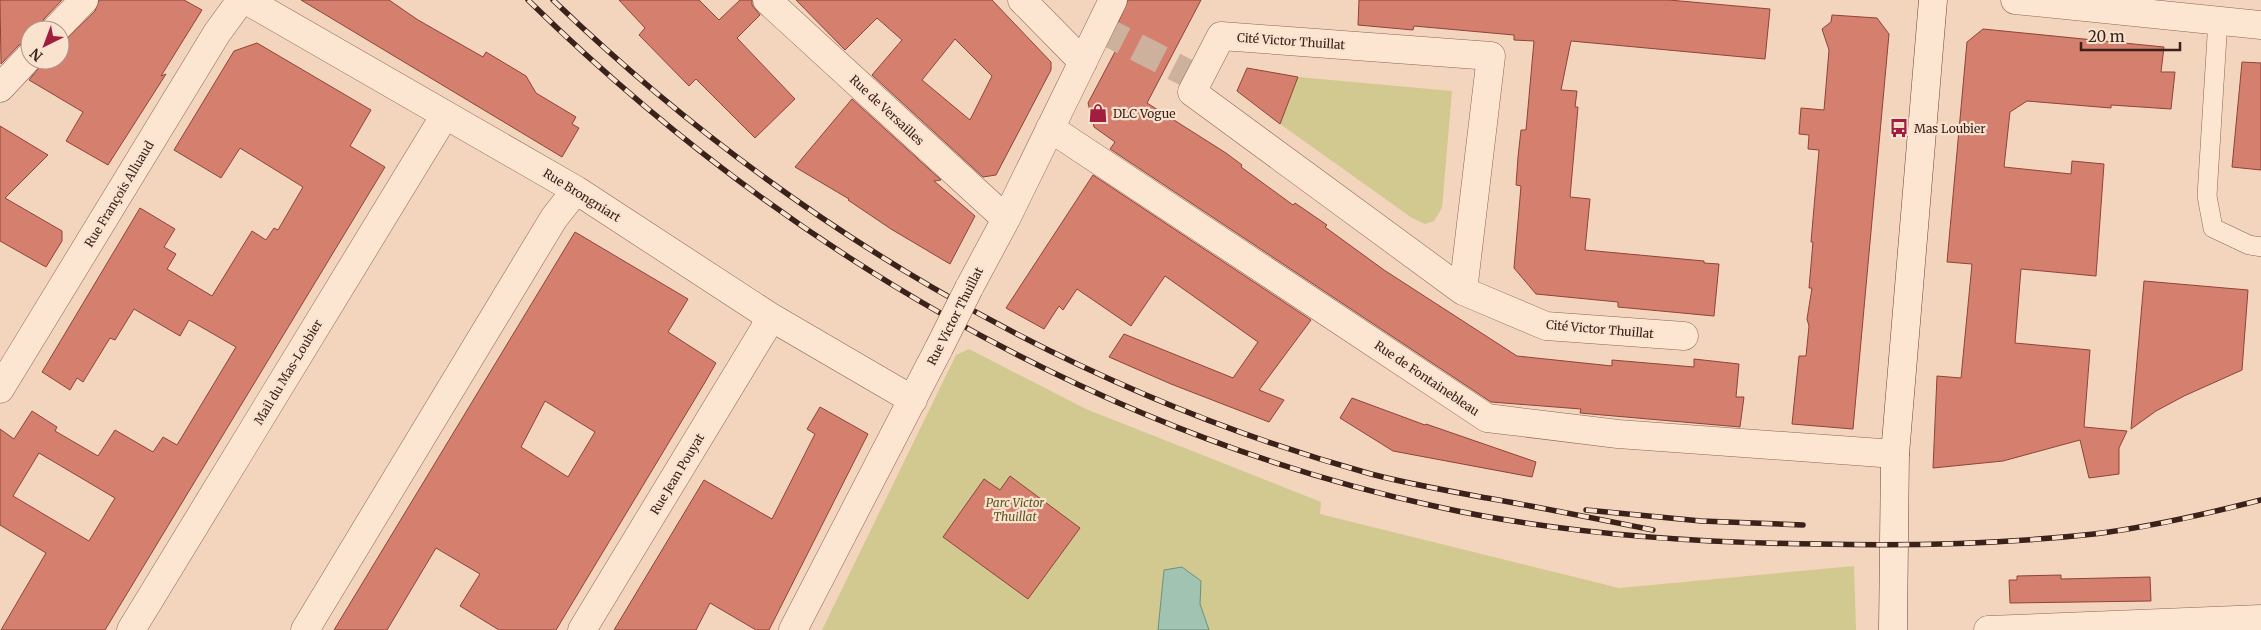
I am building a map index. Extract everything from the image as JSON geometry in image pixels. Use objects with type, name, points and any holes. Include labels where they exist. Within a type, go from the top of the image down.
[{"type":"street","points":[[65,20],[84,0]]},
{"type":"street","name":"Rue François Alluaud","points":[[0,389],[216,33],[241,0]]},
{"type":"street","name":"Rue Brongniart","points":[[246,0],[576,190],[769,316],[913,400]]},
{"type":"street","name":"Rue de Versailles","points":[[768,0],[1006,219]]},
{"type":"street","points":[[1022,0],[1083,62]]},
{"type":"street","name":"Rue Victor Thuillat","points":[[793,630],[1006,219],[1113,0]]},
{"type":"street","points":[[1893,630],[1895,454],[1933,0]]},
{"type":"street","points":[[2015,0],[2218,10],[2261,25]]},
{"type":"street","name":"Cité Victor Thuillat","points":[[1463,291],[1491,56],[1221,36],[1192,92],[1463,291],[1546,326],[1684,336]]},
{"type":"street","points":[[0,88],[20,67]]},
{"type":"street","name":"Mail du Mas-Loubier","points":[[131,630],[445,115]]},
{"type":"street","name":"Rue de Fontainebleau","points":[[1050,128],[1487,418],[1618,434],[1895,454]]},
{"type":"street","points":[[305,630],[554,218],[576,190]]},
{"type":"street","name":"Rue Jean Pouyat","points":[[582,630],[764,330],[769,316]]},
{"type":"street","points":[[1988,630],[2234,625],[2261,619]]},
{"type":"lane","points":[[2218,10],[2206,196],[2213,228],[2249,245],[2261,247]]},
{"type":"green space","points":[[1298,77],[1452,91],[1442,208],[1434,221],[1425,224],[1412,218],[1280,124]]},
{"type":"green space","name":"Parc Victor Thuillat","points":[[969,349],[1086,409],[1321,502],[1320,514],[1619,588],[1854,566],[1856,630],[822,630],[956,355]]},
{"type":"shaded area","points":[[1182,567],[1201,581],[1200,604],[1209,630],[1158,630],[1164,570]]},
{"type":"building","points":[[0,0],[62,0],[44,20],[20,20],[20,45],[1,64]]},
{"type":"building","points":[[99,0],[184,0],[202,10],[161,76],[166,74],[108,165],[66,141],[83,112],[29,80],[37,70],[70,70],[70,35],[95,11]]},
{"type":"building","points":[[301,0],[389,0],[418,20],[483,57],[486,52],[526,76],[536,93],[576,117],[572,124],[579,128],[562,157]]},
{"type":"building","points":[[619,0],[699,0],[719,20],[740,0],[752,0],[752,5],[760,15],[737,38],[795,99],[755,138],[696,79],[689,86],[639,35],[645,28]]},
{"type":"building","points":[[796,0],[992,0],[1051,62],[1051,70],[996,175],[983,177],[872,75],[902,40],[877,18],[845,50]],"holes":[[[955,39],[992,76],[970,120],[922,80]]]},
{"type":"building","points":[[1128,0],[1201,0],[1147,103],[1226,153],[1242,165],[1241,167],[1293,205],[1295,203],[1327,225],[1325,227],[1384,270],[1517,356],[1612,366],[1612,360],[1694,367],[1694,359],[1739,364],[1736,397],[1744,397],[1740,427],[1580,413],[1581,409],[1491,402],[1110,149],[1115,142],[1094,127],[1088,103],[1116,50],[1112,37]]},
{"type":"building","points":[[1359,0],[1669,0],[1770,9],[1765,59],[1571,41],[1561,90],[1577,91],[1575,107],[1578,107],[1570,197],[1590,199],[1585,250],[1719,264],[1714,316],[1618,307],[1618,302],[1536,294],[1514,268],[1521,186],[1516,185],[1518,157],[1521,130],[1526,130],[1534,41],[1514,40],[1514,35],[1414,26],[1413,30],[1358,25]]},
{"type":"building","points":[[1832,15],[1877,18],[1889,34],[1853,429],[1792,424],[1799,356],[1806,356],[1809,326],[1807,319],[1812,288],[1809,288],[1813,242],[1811,242],[1819,150],[1808,149],[1809,135],[1799,134],[1801,108],[1824,110],[1829,50],[1822,29],[1831,22]]},
{"type":"building","points":[[1983,29],[2164,47],[2161,72],[2175,72],[2171,109],[2111,105],[2111,108],[2027,101],[2010,112],[2004,167],[2071,174],[2072,161],[2104,164],[2096,276],[2021,269],[2015,343],[2090,350],[2084,427],[2127,431],[2119,448],[2119,474],[2089,478],[2080,440],[2003,461],[1933,468],[1937,376],[1961,378],[1972,264],[1947,262],[1967,42]]},
{"type":"building","points":[[257,43],[371,110],[350,146],[385,167],[105,630],[1,630],[46,553],[0,525],[0,429],[14,439],[32,411],[57,427],[55,431],[98,456],[115,430],[153,452],[163,437],[177,445],[236,347],[189,320],[180,336],[134,309],[115,340],[110,338],[83,382],[77,378],[70,390],[42,372],[140,208],[175,229],[164,247],[176,254],[167,269],[212,296],[252,231],[266,240],[274,228],[278,230],[303,187],[240,148],[221,178],[174,150],[234,51]],"holes":[[[39,453],[115,498],[89,541],[13,496]]]},
{"type":"building","points":[[2242,62],[2261,63],[2261,170],[2232,167]]},
{"type":"building","points":[[1247,68],[1298,77],[1280,124],[1237,91]]},
{"type":"building","points":[[852,99],[941,180],[934,181],[975,216],[950,264],[891,229],[849,199],[795,167]]},
{"type":"building","points":[[0,126],[48,155],[5,198],[62,231],[62,241],[46,267],[0,241]]},
{"type":"building","points":[[1093,175],[1311,320],[1259,390],[1284,400],[1269,422],[1171,384],[1109,357],[1124,334],[1233,378],[1258,342],[1165,276],[1131,326],[1077,289],[1063,310],[1059,306],[1044,329],[1006,308]]},
{"type":"building","points":[[575,232],[688,299],[668,332],[716,363],[556,630],[499,630],[460,606],[480,574],[436,548],[387,630],[334,630]],"holes":[[[545,401],[595,432],[568,477],[521,447]]]},
{"type":"building","points":[[2144,281],[2248,290],[2242,370],[2184,396],[2156,411],[2131,429]]},
{"type":"building","points":[[1352,398],[1425,425],[1536,462],[1532,477],[1393,451],[1340,418]]},
{"type":"building","points":[[820,407],[868,434],[769,630],[756,630],[710,603],[696,630],[614,630],[704,480],[772,519],[815,434],[807,429]]},
{"type":"building","points":[[1010,476],[1080,528],[1028,599],[943,537],[984,479],[1000,490]]},
{"type":"building","points":[[2061,575],[2061,579],[2150,577],[2151,601],[2010,603],[2009,580],[2017,580],[2017,576]]},
{"type":"tunnel","points":[[1099,28],[1199,79]]},
{"type":"railway","points":[[528,0],[624,89],[727,171],[834,248],[946,316],[1063,377],[1183,430],[1307,473],[1434,506],[1529,524],[1626,535],[1723,542],[1854,545],[1923,544],[1992,542],[2060,537],[2094,534],[2157,524],[2261,500]]},
{"type":"railway","points":[[553,0],[642,80],[735,155],[832,224],[933,288],[1037,345],[1146,395],[1257,438],[1371,474],[1653,530]]},
{"type":"railway","points":[[1586,510],[1701,521],[1803,525]]},
{"type":"place","name":"DLC Vogue","points":[[1098,113]]},
{"type":"place","name":"Mas Loubier","points":[[1899,128]]}]
